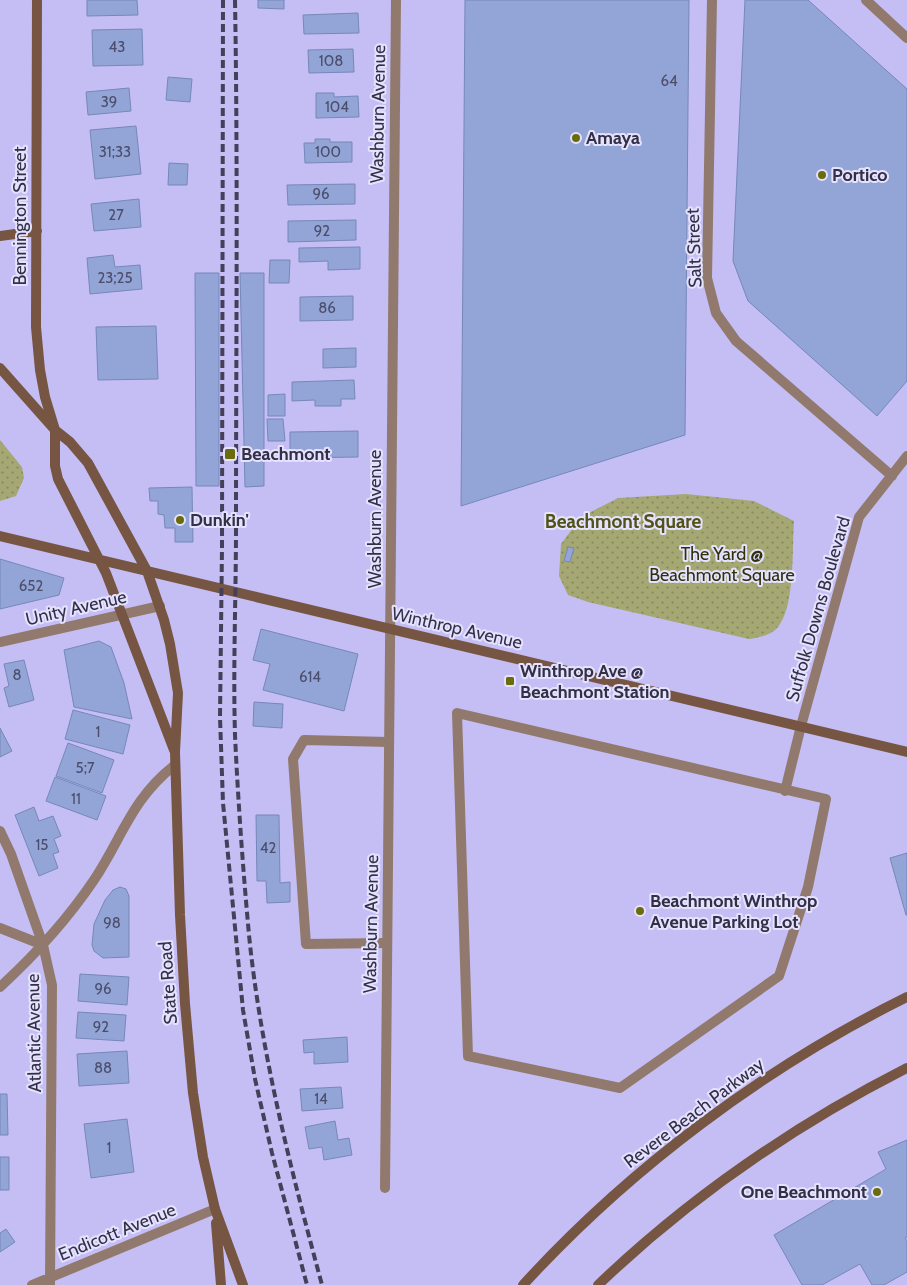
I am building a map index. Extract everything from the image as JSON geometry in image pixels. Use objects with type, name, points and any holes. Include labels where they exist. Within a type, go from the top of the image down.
[{"type":"main road","name":"Bennington Street","points":[[37,0],[36,327],[38,356],[46,397],[56,430],[55,466],[58,479],[99,559]]},
{"type":"main road","points":[[0,236],[36,231]]},
{"type":"main road","points":[[0,368],[88,463],[147,571]]},
{"type":"main road","name":"Winthrop Avenue","points":[[0,536],[907,752]]},
{"type":"main road","name":"State Road","points":[[99,559],[175,752]]},
{"type":"main road","name":"State Road","points":[[147,571],[160,606],[170,644],[178,693],[175,752],[182,960],[188,1049],[199,1136],[215,1209],[221,1285]]},
{"type":"main road","name":"Revere Beach Parkway","points":[[523,1285],[588,1218],[634,1178],[704,1123],[794,1060],[907,997]]},
{"type":"main road","points":[[598,1285],[628,1257],[680,1214],[740,1169],[826,1112],[907,1068]]},
{"type":"main road","name":"State Road","points":[[215,1209],[243,1285]]},
{"type":"street","name":"Washburn Avenue","points":[[385,1188],[396,0]]},
{"type":"street","name":"Salt Street","points":[[712,0],[707,278],[716,313],[736,341],[892,476]]},
{"type":"street","points":[[866,0],[907,38]]},
{"type":"street","name":"Suffolk Downs Boulevard","points":[[785,790],[859,517],[907,456]]},
{"type":"street","name":"Unity Avenue","points":[[0,642],[160,606]]},
{"type":"street","points":[[457,713],[785,790],[826,799],[808,887],[779,976],[620,1088],[468,1056],[457,713]]},
{"type":"street","points":[[387,943],[306,944],[294,759],[304,740],[389,742]]},
{"type":"street","points":[[0,987],[43,945],[66,919],[95,878],[126,821],[139,802],[156,782],[176,765]]},
{"type":"street","name":"Atlantic Avenue","points":[[0,831],[11,854],[43,945],[52,985],[50,1281]]},
{"type":"street","points":[[0,928],[43,945]]},
{"type":"street","name":"Endicott Avenue","points":[[32,1285],[50,1281],[215,1209]]},
{"type":"green space","points":[[0,440],[22,467],[24,478],[16,496],[0,501]]},
{"type":"green space","name":"The Yard @ Beachmont Square","points":[[686,494],[754,501],[794,521],[792,574],[788,602],[785,614],[774,631],[749,639],[588,602],[568,595],[559,576],[561,544],[581,517],[618,498]]},
{"type":"building","points":[[87,0],[137,0],[138,15],[87,16]]},
{"type":"building","points":[[258,0],[284,0],[284,9],[258,8]]},
{"type":"building","name":"Amaya","points":[[465,0],[689,0],[685,435],[461,506]]},
{"type":"building","name":"Portico","points":[[745,0],[808,0],[907,89],[907,381],[877,416],[748,301],[733,261]]},
{"type":"building","points":[[358,13],[359,33],[304,34],[303,15]]},
{"type":"building","points":[[142,29],[143,65],[93,66],[92,30]]},
{"type":"building","points":[[353,49],[354,72],[309,73],[308,50]]},
{"type":"building","points":[[168,77],[192,79],[190,102],[166,100]]},
{"type":"building","points":[[129,88],[131,111],[88,115],[86,92]]},
{"type":"building","points":[[316,93],[334,93],[334,97],[358,96],[359,117],[316,118]]},
{"type":"building","points":[[136,126],[141,174],[95,179],[90,130]]},
{"type":"building","points":[[315,139],[330,139],[330,142],[352,142],[352,162],[305,163],[304,143],[315,143]]},
{"type":"building","points":[[169,163],[188,164],[187,185],[168,185]]},
{"type":"building","points":[[355,184],[355,204],[288,205],[287,185]]},
{"type":"building","points":[[139,199],[141,227],[94,231],[91,204]]},
{"type":"building","points":[[356,220],[356,240],[288,242],[288,221]]},
{"type":"building","points":[[360,247],[360,269],[328,270],[328,261],[299,262],[299,248]]},
{"type":"building","points":[[113,255],[115,267],[140,265],[142,289],[90,294],[87,258]]},
{"type":"building","points":[[270,260],[290,260],[289,283],[269,283]]},
{"type":"building","points":[[195,273],[219,273],[219,486],[196,486]]},
{"type":"building","points":[[240,273],[264,273],[264,486],[245,487]]},
{"type":"building","points":[[353,296],[353,320],[300,321],[300,297]]},
{"type":"building","points":[[156,326],[158,379],[98,380],[96,327]]},
{"type":"building","points":[[356,348],[356,367],[323,368],[323,349]]},
{"type":"building","points":[[354,380],[355,399],[341,399],[341,406],[315,406],[315,400],[292,401],[292,382]]},
{"type":"building","points":[[285,394],[285,416],[268,416],[268,395]]},
{"type":"building","points":[[267,419],[283,419],[285,441],[268,441]]},
{"type":"building","points":[[358,431],[358,457],[290,458],[290,432]]},
{"type":"building","points":[[192,487],[193,542],[175,542],[175,528],[165,528],[164,515],[158,514],[158,501],[150,501],[149,488]]},
{"type":"building","points":[[568,547],[574,548],[570,562],[564,561]]},
{"type":"building","points":[[0,559],[64,578],[59,595],[0,609]]},
{"type":"building","points":[[261,629],[358,654],[344,711],[263,690],[270,664],[253,660]]},
{"type":"building","points":[[99,641],[111,647],[124,683],[132,719],[74,707],[64,650]]},
{"type":"building","points":[[24,660],[34,700],[9,707],[4,688],[9,686],[4,664]]},
{"type":"building","points":[[254,702],[283,704],[282,728],[253,726]]},
{"type":"building","points":[[73,710],[130,725],[123,754],[65,739]]},
{"type":"building","points":[[0,728],[12,751],[0,757]]},
{"type":"building","points":[[68,743],[114,760],[102,793],[56,776]]},
{"type":"building","points":[[55,777],[106,796],[97,820],[46,801]]},
{"type":"building","points":[[34,807],[39,821],[53,816],[61,836],[54,839],[59,852],[53,854],[58,868],[39,876],[15,815]]},
{"type":"building","points":[[256,815],[279,815],[280,883],[290,882],[290,902],[267,903],[266,881],[257,881]]},
{"type":"building","points":[[907,853],[907,915],[906,915],[890,858]]},
{"type":"building","points":[[120,887],[126,889],[129,896],[129,957],[103,958],[94,951],[92,945],[94,924],[105,900],[113,890]]},
{"type":"building","points":[[80,974],[129,977],[127,1005],[78,1001]]},
{"type":"building","points":[[78,1012],[126,1015],[124,1041],[76,1038]]},
{"type":"building","points":[[347,1037],[348,1062],[314,1064],[314,1052],[304,1053],[303,1040]]},
{"type":"building","points":[[127,1051],[129,1083],[79,1086],[77,1054]]},
{"type":"building","points":[[341,1087],[343,1108],[302,1111],[300,1089]]},
{"type":"building","points":[[0,1094],[7,1094],[8,1135],[0,1135]]},
{"type":"building","points":[[127,1119],[134,1172],[91,1178],[84,1124]]},
{"type":"building","points":[[335,1121],[338,1140],[349,1138],[352,1155],[324,1160],[322,1147],[309,1149],[305,1127]]},
{"type":"building","name":"One Beachmont","points":[[907,1140],[907,1237],[905,1238],[907,1241],[907,1272],[884,1285],[872,1285],[860,1264],[822,1285],[802,1285],[774,1235],[886,1169],[878,1152]]},
{"type":"building","points":[[0,1157],[9,1157],[9,1190],[0,1190]]},
{"type":"building","points":[[6,1229],[15,1242],[0,1252],[0,1233]]},
{"type":"railway","points":[[223,0],[220,717],[223,803],[243,1010],[255,1079],[272,1153],[307,1285]]},
{"type":"railway","points":[[235,0],[237,263],[234,683],[239,810],[249,935],[261,1024],[288,1155],[322,1285]]},
{"type":"place","name":"Amaya","points":[[576,138]]},
{"type":"place","name":"Portico","points":[[822,175]]},
{"type":"place","name":"Beachmont","points":[[230,454]]},
{"type":"place","name":"Dunkin'","points":[[180,520]]},
{"type":"place","name":"Winthrop Ave @ Beachmont Station","points":[[510,681]]},
{"type":"place","name":"Beachmont Winthrop Avenue Parking Lot","points":[[640,911]]},
{"type":"place","name":"One Beachmont","points":[[877,1192]]},
{"type":"district","name":"Beachmont Square","points":[[623,521]]}]
